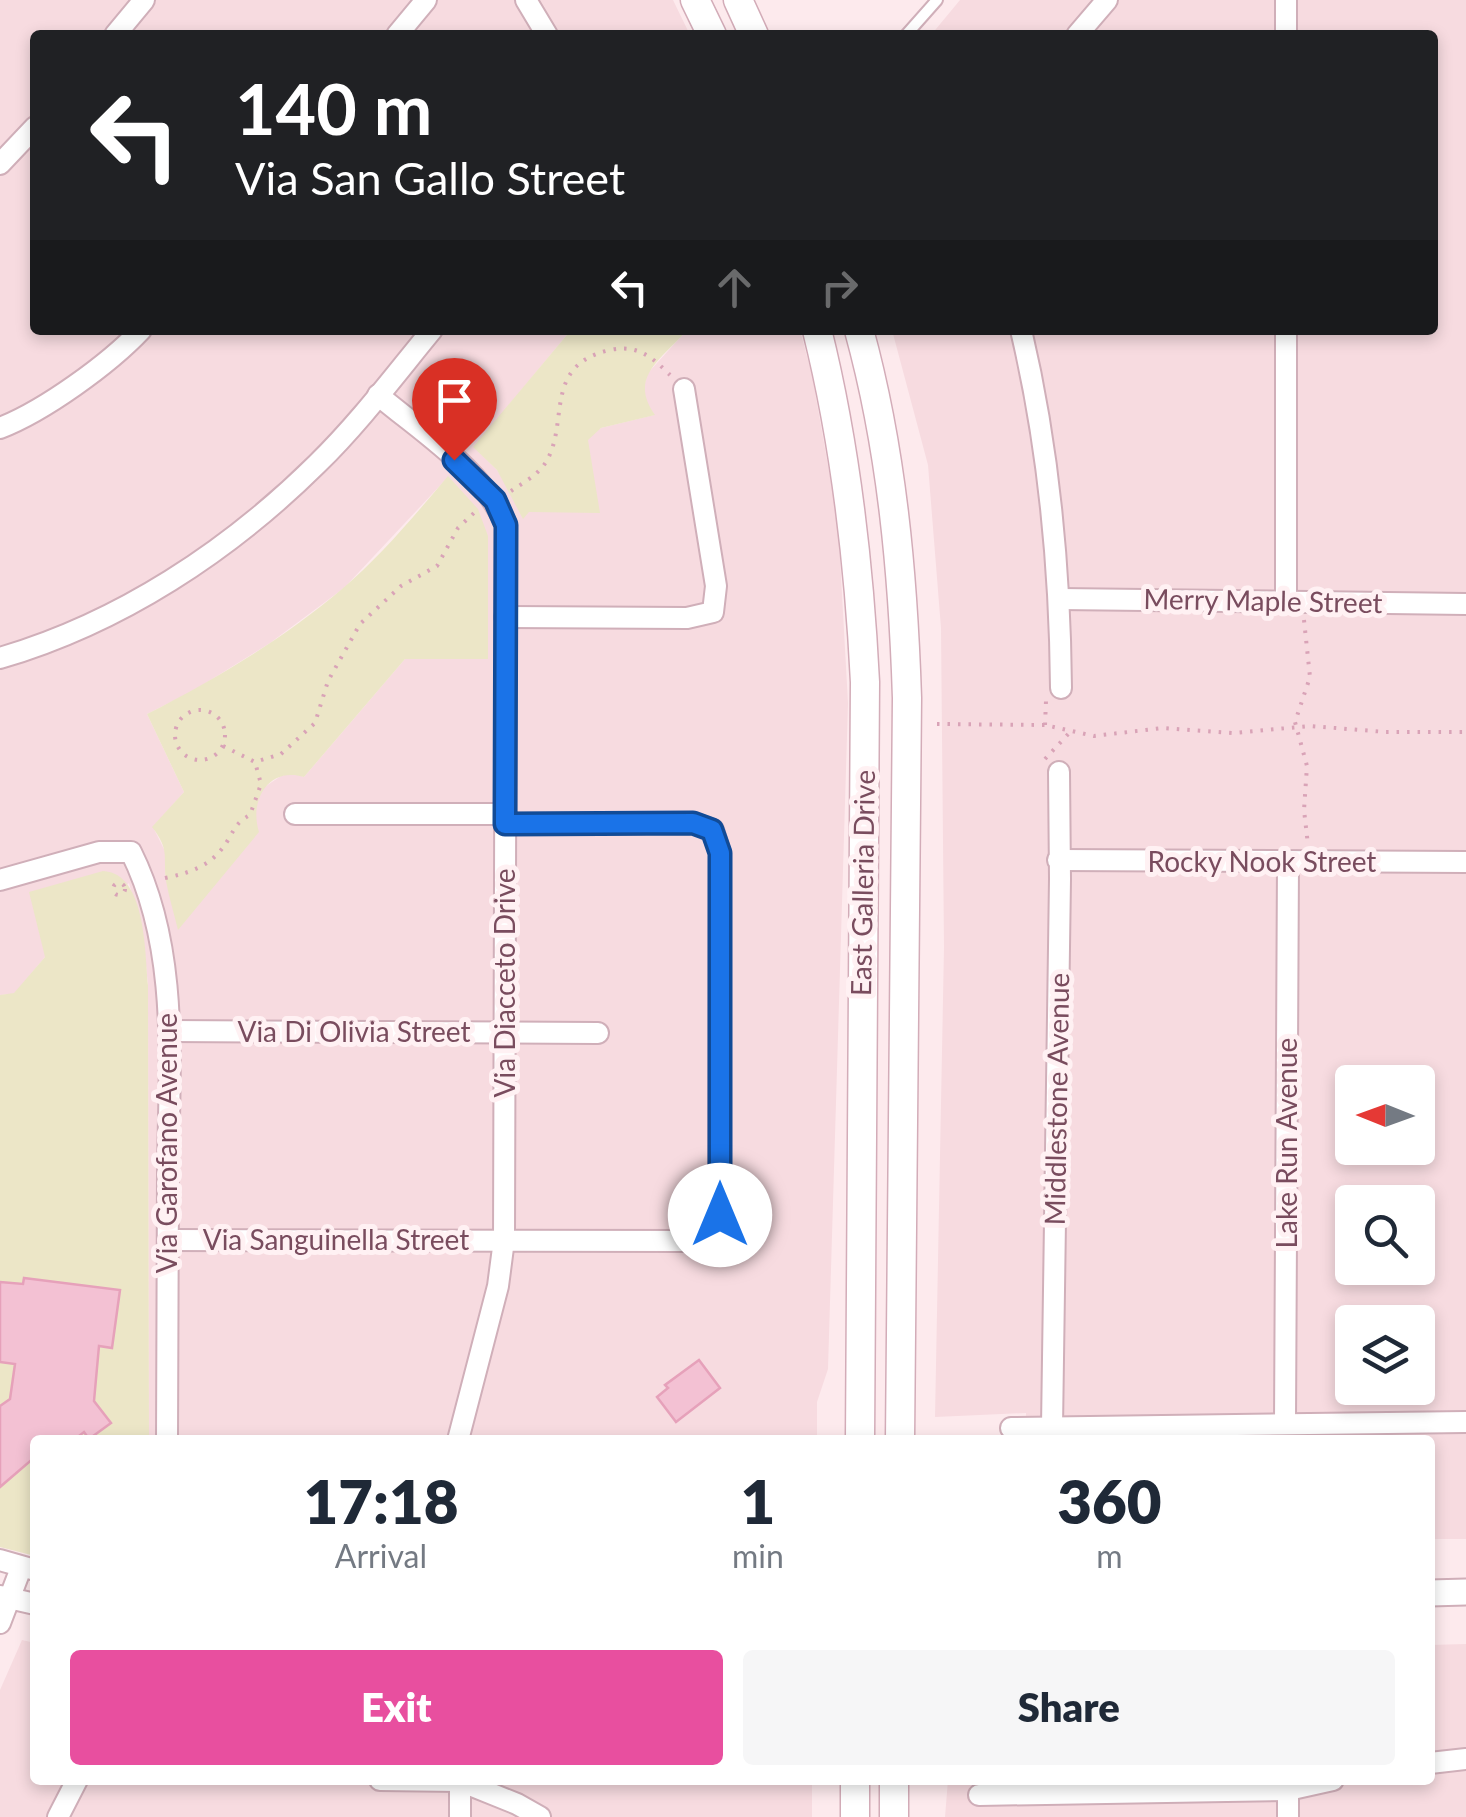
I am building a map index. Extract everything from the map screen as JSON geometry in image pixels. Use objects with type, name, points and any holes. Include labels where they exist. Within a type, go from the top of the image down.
[{"type":"main road","points":[[695,0],[710,30]]},
{"type":"main road","points":[[738,0],[752,30]]},
{"type":"main road","name":"East Galleria Drive","points":[[819,335],[848,483],[866,682],[860,1435]]},
{"type":"main road","name":"East Galleria Drive","points":[[861,335],[890,478],[905,628],[900,1435]]},
{"type":"main road","points":[[855,1785],[855,1817]]},
{"type":"main road","points":[[894,1785],[894,1817]]},
{"type":"street","points":[[119,30],[144,0]]},
{"type":"street","points":[[401,30],[426,0]]},
{"type":"street","points":[[526,0],[544,30]]},
{"type":"street","points":[[1081,30],[1106,0]]},
{"type":"street","points":[[1286,0],[1286,30]]},
{"type":"street","points":[[0,164],[30,133]]},
{"type":"street","points":[[0,428],[74,385],[136,335]]},
{"type":"street","points":[[0,658],[103,619],[194,566],[268,510],[320,462],[428,335]]},
{"type":"street","points":[[1022,335],[1048,466],[1060,599],[1054,692]]},
{"type":"street","points":[[1286,335],[1286,602]]},
{"type":"street","points":[[506,617],[687,618],[713,612],[716,586],[684,390]]},
{"type":"street","name":"Via Diacceto Drive","points":[[378,395],[480,482],[495,500],[506,525],[504,1240],[498,1286],[459,1435]]},
{"type":"street","name":"Merry Maple Street","points":[[1060,599],[1466,604]]},
{"type":"street","name":"Middlestone Avenue","points":[[1051,770],[1058,860],[1052,1427]]},
{"type":"street","points":[[295,814],[505,819]]},
{"type":"street","name":"Via Sanguinella Street","points":[[168,1240],[693,1242],[711,1237],[720,1215],[720,853],[712,830],[693,823],[505,819]]},
{"type":"street","name":"Via Garofano Avenue","points":[[0,880],[99,852],[131,852],[145,880],[161,937],[169,1031],[167,1435]]},
{"type":"street","name":"Rocky Nook Street","points":[[1058,860],[1466,862]]},
{"type":"street","name":"Lake Run Avenue","points":[[1285,1422],[1288,863]]},
{"type":"street","name":"Via Di Olivia Street","points":[[169,1031],[598,1033]]},
{"type":"street","points":[[1011,1428],[1466,1422]]},
{"type":"street","points":[[0,1560],[28,1569],[4,1597],[0,1623]]},
{"type":"street","points":[[1435,1593],[1466,1592]]},
{"type":"street","points":[[4,1597],[30,1603]]},
{"type":"street","points":[[1435,1763],[1466,1759]]},
{"type":"street","points":[[58,1817],[74,1785]]},
{"type":"street","points":[[460,1785],[460,1817]]},
{"type":"street","points":[[472,1785],[540,1817]]},
{"type":"street","points":[[979,1795],[1288,1790],[1310,1785]]},
{"type":"street","points":[[1288,1790],[1288,1817]]},
{"type":"street","points":[[1063,1795],[1063,1817]]},
{"type":"lane","points":[[910,30],[936,0]]},
{"type":"path","points":[[511,491],[544,466],[551,452],[558,404],[565,386],[588,357],[619,348],[634,350],[648,355],[684,390]]},
{"type":"path","points":[[223,746],[256,762],[282,754],[315,723],[328,681],[360,624],[401,586],[437,566],[458,528],[478,508]]},
{"type":"path","points":[[1304,620],[1310,677],[1296,727],[1307,766],[1304,810],[1308,846]]},
{"type":"path","points":[[1045,725],[1054,692]]},
{"type":"path","points":[[194,711],[210,712],[224,730],[223,746],[211,758],[186,757],[176,743],[176,726],[194,711]]},
{"type":"path","points":[[936,724],[1045,725],[1094,736],[1162,728],[1233,733],[1296,727],[1466,732]]},
{"type":"path","points":[[1051,770],[1048,753],[1071,731]]},
{"type":"path","points":[[166,878],[203,868],[221,851],[238,822],[250,815],[252,800],[261,784],[256,762]]},
{"type":"shaded area","points":[[0,0],[673,0],[688,30],[30,30],[30,335],[567,335],[474,447],[511,491],[601,428],[654,415],[646,402],[647,374],[682,335],[801,335],[838,522],[848,703],[828,1369],[817,1402],[817,1435],[149,1435],[148,985],[143,935],[129,883],[45,957],[14,994],[0,995]],"holes":[[[448,477],[405,659],[304,777],[292,773],[263,788],[254,817],[165,878],[167,855],[153,827],[184,792],[147,714],[193,691],[270,643],[344,588]]]},
{"type":"shaded area","points":[[960,0],[1466,0],[1466,1539],[1435,1539],[1435,1435],[1026,1435],[1026,1413],[935,1417],[944,947],[941,628],[928,465],[893,335],[1438,335],[1438,30],[935,30]]},
{"type":"shaded area","points":[[567,335],[682,335],[647,378],[647,401],[655,415],[601,428],[588,440],[600,513],[529,512],[523,519],[497,470],[473,447]]},
{"type":"shaded area","points":[[448,476],[478,509],[488,536],[488,659],[405,659],[304,777],[280,777],[264,789],[257,809],[259,832],[178,930],[166,881],[164,848],[152,827],[184,792],[147,714],[248,657],[320,607],[384,549]]},
{"type":"shaded area","points":[[103,871],[117,875],[128,885],[140,916],[148,985],[149,1435],[30,1435],[30,1555],[0,1547],[0,995],[14,993],[45,957],[29,892]]},
{"type":"shaded area","points":[[22,1640],[30,1642],[30,1785],[812,1785],[812,1817],[0,1817],[0,1690]]},
{"type":"shaded area","points":[[1466,1644],[1466,1817],[945,1817],[948,1785],[1435,1785],[1435,1645]]},
{"type":"building","points":[[24,1278],[120,1290],[112,1348],[99,1346],[94,1401],[111,1423],[94,1435],[30,1435],[30,1461],[0,1487],[0,1406],[10,1399],[15,1364],[0,1362],[0,1282],[23,1284]]},
{"type":"building","points":[[699,1360],[720,1388],[676,1422],[657,1397],[668,1388],[665,1385]]},
{"type":"route","points":[[454,460],[495,500],[506,525],[505,824],[693,823],[712,830],[720,853],[720,1215]]}]
